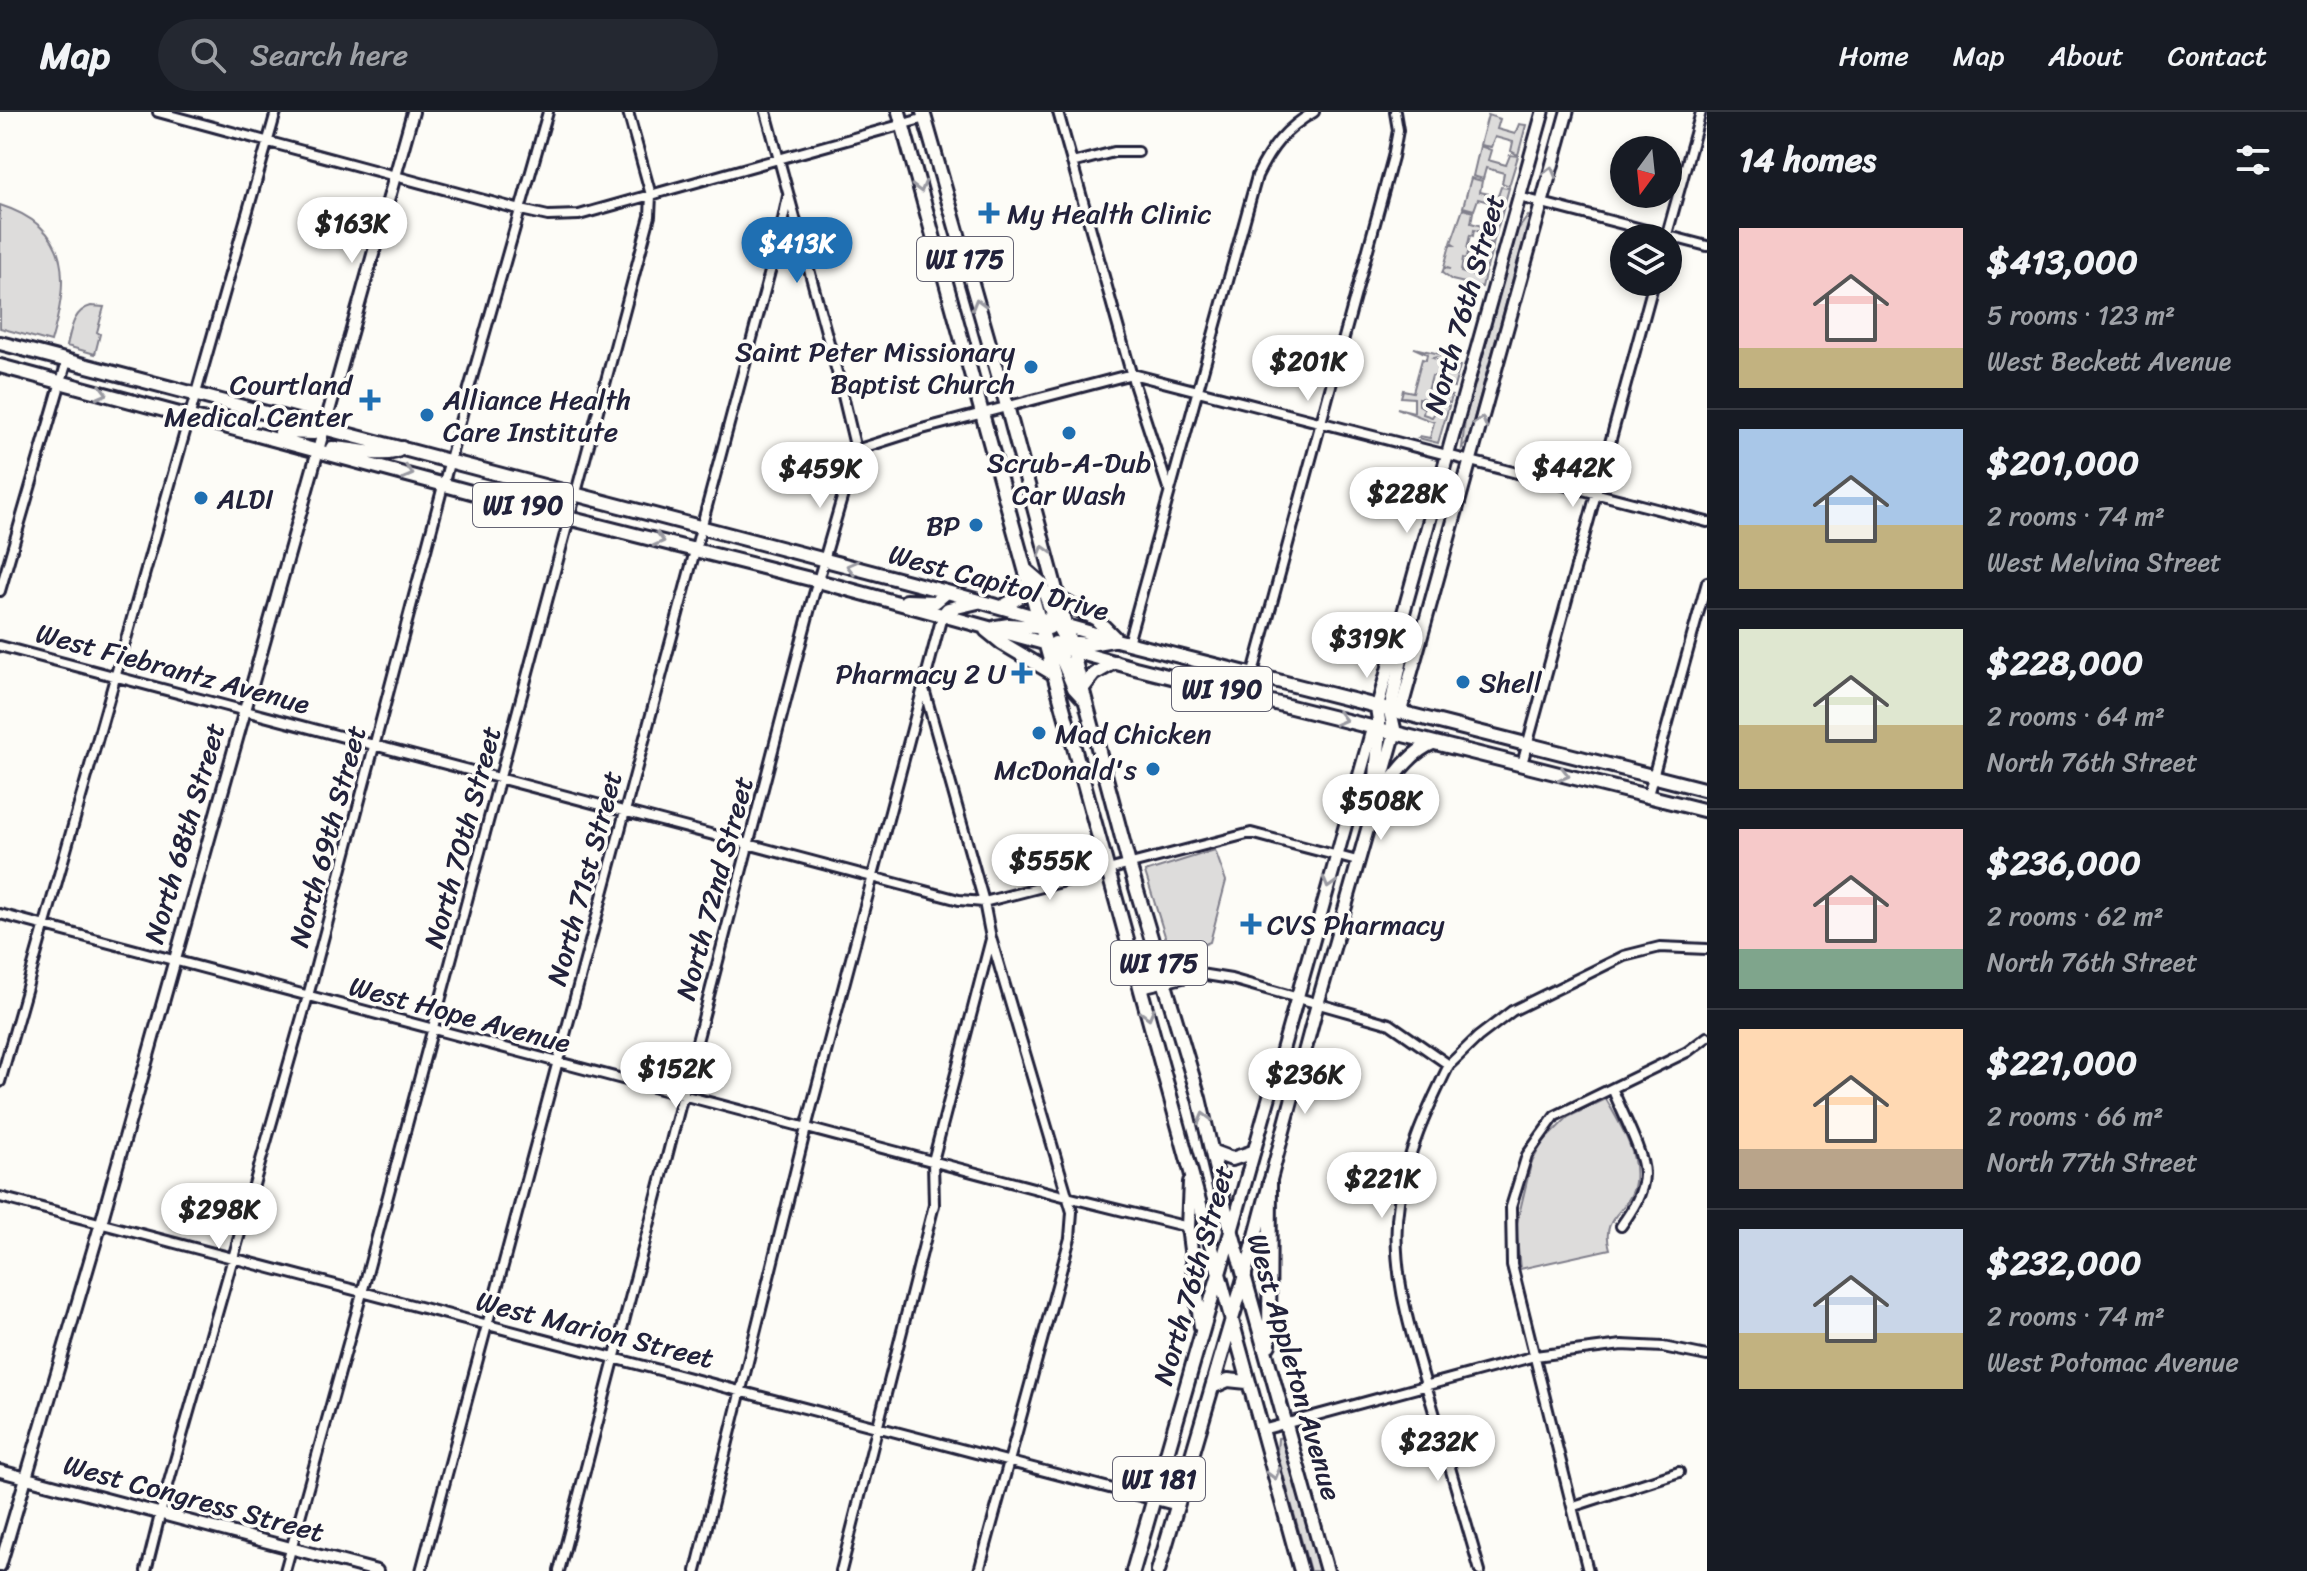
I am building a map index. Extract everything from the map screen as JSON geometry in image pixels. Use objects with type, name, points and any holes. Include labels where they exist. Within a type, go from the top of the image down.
[{"type":"main road","name":"North 76th Street","points":[[1401,623],[1543,112]]},
{"type":"main road","name":"North 76th Street","points":[[1133,1571],[1337,856],[1383,730],[1470,461],[1567,112]]},
{"type":"main road","name":"West Appleton Avenue","points":[[924,115],[1059,599],[1052,625]]},
{"type":"main road","name":"West Appleton Avenue","points":[[901,118],[1028,575],[1083,688],[1129,864],[1165,980],[1327,1571]]},
{"type":"main road","name":"West Capitol Drive","points":[[0,343],[981,601],[1052,625],[1707,790]]},
{"type":"main road","name":"West Capitol Drive","points":[[0,366],[942,616],[1061,644],[1115,662],[1707,811]]},
{"type":"main road","points":[[256,433],[268,430],[314,433],[324,428]]},
{"type":"main road","points":[[318,449],[350,448],[390,455],[402,448]]},
{"type":"main road","points":[[1002,607],[1020,597],[1028,575]]},
{"type":"main road","points":[[895,602],[935,602],[947,592]]},
{"type":"main road","points":[[1059,599],[1096,619],[1122,641]]},
{"type":"main road","points":[[942,616],[948,609],[981,601]]},
{"type":"main road","points":[[1389,711],[1403,650],[1401,623]]},
{"type":"main road","points":[[985,627],[1052,625],[1074,688],[1087,703]]},
{"type":"main road","points":[[985,627],[1002,643],[1055,674]]},
{"type":"main road","points":[[1061,644],[1122,641]]},
{"type":"main road","name":"West Appleton Avenue","points":[[1061,644],[1055,674],[1301,1571]]},
{"type":"main road","points":[[1172,676],[1178,668],[1199,661]]},
{"type":"main road","points":[[1083,688],[1094,674],[1115,662]]},
{"type":"main road","name":"North 76th Street","points":[[1383,730],[1389,711]]},
{"type":"main road","points":[[1376,798],[1375,778],[1383,730]]},
{"type":"main road","points":[[1376,798],[1413,756],[1434,742]]},
{"type":"main road","name":"North 76th Street","points":[[1158,1571],[1245,1275],[1317,1003],[1376,798]]},
{"type":"main road","points":[[1213,1152],[1232,1159],[1253,1152]]},
{"type":"main road","points":[[1190,1171],[1188,1227],[1202,1331]]},
{"type":"main road","points":[[1268,1360],[1270,1182]]},
{"type":"main road","points":[[1212,1387],[1228,1380],[1247,1382]]},
{"type":"street","points":[[158,112],[548,216],[579,215],[779,159],[901,118],[924,115]]},
{"type":"street","points":[[0,1082],[276,112]]},
{"type":"street","name":"North 68th Street","points":[[0,1566],[101,1223],[413,112]]},
{"type":"street","name":"North 69th Street","points":[[146,1571],[308,996],[444,483],[548,112]]},
{"type":"street","name":"North 70th Street","points":[[285,1571],[650,216],[651,195],[628,112]]},
{"type":"street","points":[[766,112],[856,450],[1132,374],[1707,522]]},
{"type":"street","points":[[1058,112],[1132,374],[1170,494]]},
{"type":"street","points":[[1122,641],[1170,494],[1257,176],[1270,148],[1285,132],[1314,112]]},
{"type":"street","points":[[1247,695],[1393,157],[1398,130],[1395,112]]},
{"type":"street","points":[[1671,224],[1701,112]]},
{"type":"street","points":[[1072,163],[1114,152],[1138,152]]},
{"type":"street","name":"North 71st Street","points":[[421,1571],[788,196]]},
{"type":"street","points":[[1519,197],[1618,224]]},
{"type":"street","points":[[1682,240],[1707,246]]},
{"type":"street","points":[[1522,764],[1650,296]]},
{"type":"street","points":[[0,591],[67,361]]},
{"type":"street","name":"North 72nd Street","points":[[559,1571],[823,559],[856,450]]},
{"type":"street","points":[[1648,795],[1707,582]]},
{"type":"street","points":[[696,1571],[806,1128],[942,616]]},
{"type":"street","name":"West Fiebrantz Avenue","points":[[0,646],[959,900],[984,902]]},
{"type":"street","points":[[924,689],[984,902],[991,938],[1072,1212],[1070,1238],[979,1571]]},
{"type":"street","points":[[984,902],[1251,833],[1357,861]]},
{"type":"street","name":"West Hope Avenue","points":[[0,914],[1188,1227]]},
{"type":"street","points":[[841,1571],[934,1205],[933,1161],[991,938]]},
{"type":"street","points":[[1480,1571],[1426,1386],[1397,1261],[1398,1204],[1414,1137],[1449,1065],[1466,1047],[1512,1011],[1624,956],[1660,947],[1707,949]]},
{"type":"street","points":[[1141,988],[1200,974],[1231,979],[1390,1024],[1449,1065]]},
{"type":"street","points":[[1588,1571],[1512,1265],[1511,1207],[1527,1155],[1555,1116],[1687,1052],[1707,1037]]},
{"type":"street","points":[[1613,1090],[1644,1174],[1636,1204],[1621,1226]]},
{"type":"street","name":"West Marion Street","points":[[0,1197],[1178,1506]]},
{"type":"street","points":[[1262,1430],[1535,1356],[1622,1345],[1663,1347],[1707,1356]]},
{"type":"street","name":"West Congress Street","points":[[0,1471],[377,1571]]},
{"type":"street","points":[[1574,1506],[1679,1472]]},
{"type":"shaded area","points":[[1488,115],[1500,119],[1497,129],[1515,134],[1519,124],[1526,125],[1518,155],[1511,151],[1513,142],[1495,137],[1491,147],[1480,145]]},
{"type":"shaded area","points":[[1480,146],[1491,150],[1488,160],[1506,165],[1510,155],[1518,156],[1509,186],[1502,183],[1504,173],[1486,168],[1483,179],[1473,176]]},
{"type":"shaded area","points":[[1471,178],[1482,181],[1480,192],[1498,196],[1501,187],[1509,188],[1501,217],[1493,214],[1496,204],[1478,199],[1474,210],[1463,207]]},
{"type":"shaded area","points":[[0,205],[24,215],[41,227],[53,242],[60,259],[61,298],[51,342],[0,328]]},
{"type":"shaded area","points":[[1463,209],[1473,212],[1471,223],[1489,228],[1492,218],[1500,219],[1493,244],[1486,241],[1488,234],[1474,230],[1473,236],[1470,235],[1467,249],[1484,254],[1487,244],[1493,246],[1487,268],[1480,264],[1481,257],[1468,253],[1466,259],[1463,258],[1461,272],[1477,277],[1480,267],[1486,269],[1482,287],[1452,280],[1442,273],[1444,268],[1450,269],[1444,267],[1450,245],[1454,245],[1451,243]]},
{"type":"shaded area","points":[[1528,216],[1468,440],[1462,448],[1465,420],[1517,231]]},
{"type":"shaded area","points":[[91,306],[104,307],[95,354],[67,346],[77,316]]},
{"type":"shaded area","points":[[1414,348],[1444,355],[1433,358],[1442,361],[1442,365],[1455,369],[1457,365],[1460,366],[1454,387],[1444,385],[1445,379],[1432,376],[1427,395],[1441,398],[1443,394],[1452,396],[1450,403],[1419,398],[1419,405],[1424,408],[1423,414],[1432,417],[1441,404],[1449,406],[1438,443],[1418,438],[1430,438],[1434,422],[1397,408],[1414,412],[1414,398],[1401,397],[1403,390],[1413,392],[1422,359],[1426,360],[1427,354]]},
{"type":"shaded area","points":[[1215,850],[1226,881],[1210,942],[1195,948],[1189,964],[1175,968],[1145,872]]},
{"type":"shaded area","points":[[1606,1099],[1627,1138],[1635,1171],[1635,1182],[1628,1201],[1609,1228],[1610,1249],[1520,1269],[1516,1227],[1531,1164],[1542,1143],[1568,1117]]},
{"type":"shaded area","points":[[1283,1437],[1320,1571],[1310,1571],[1277,1452],[1278,1438]]},
{"type":"place","name":"My Health Clinic","points":[[989,213]]},
{"type":"place","name":"Saint Peter Missionary Baptist Church","points":[[1031,367]]},
{"type":"place","name":"Courtland Medical Center","points":[[370,400]]},
{"type":"place","name":"Alliance Health Care Institute","points":[[427,415]]},
{"type":"place","name":"Scrub-A-Dub Car Wash","points":[[1069,433]]},
{"type":"place","name":"ALDI","points":[[201,498]]},
{"type":"place","name":"BP","points":[[976,525]]},
{"type":"place","name":"Pharmacy 2 U","points":[[1022,673]]},
{"type":"place","name":"Shell","points":[[1463,682]]},
{"type":"place","name":"Mad Chicken","points":[[1039,733]]},
{"type":"place","name":"McDonald's","points":[[1153,769]]},
{"type":"place","name":"CVS Pharmacy","points":[[1251,924]]}]
